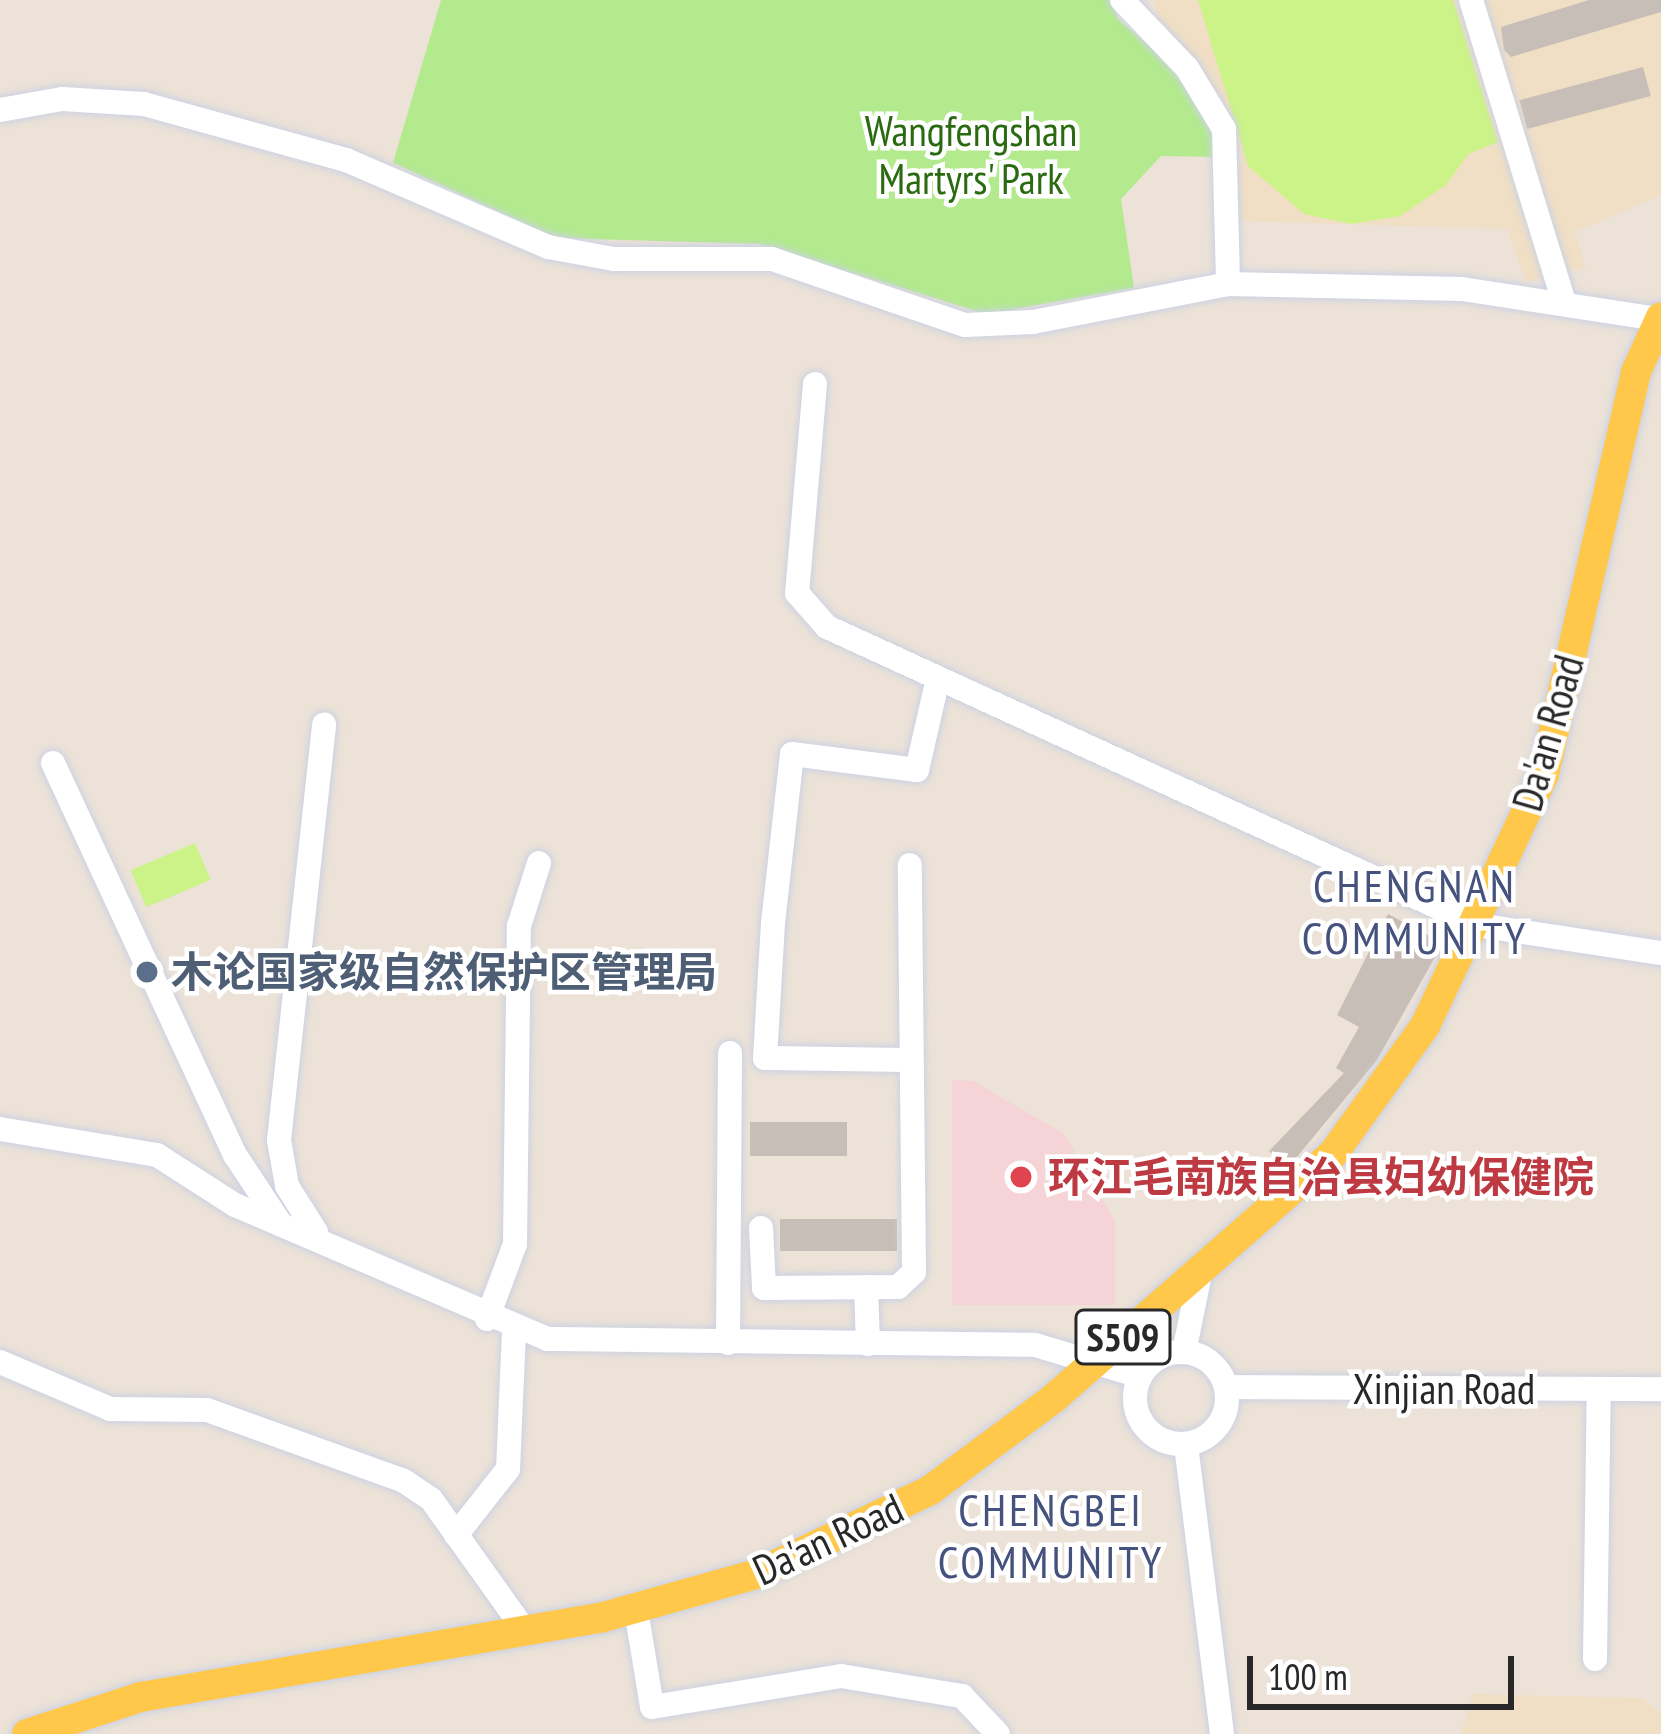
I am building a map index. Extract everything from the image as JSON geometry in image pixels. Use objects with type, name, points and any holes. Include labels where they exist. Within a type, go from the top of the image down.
[{"type":"main road","name":"Da'an Road","points":[[27,1734],[141,1697],[636,1610],[808,1556],[890,1514],[986,1452],[1099,1358],[1359,1123],[1478,925],[1544,774],[1636,372],[1660,318]]},
{"type":"street","points":[[1122,0],[1187,68],[1224,129],[1228,284]]},
{"type":"street","points":[[1472,0],[1564,302]]},
{"type":"street","points":[[0,110],[62,99],[144,104],[346,160],[548,247],[614,259],[772,259],[965,325],[1033,322],[1228,284],[1462,289],[1660,318]]},
{"type":"street","points":[[815,385],[797,593],[827,627],[1478,925],[1661,952]]},
{"type":"street","points":[[911,1060],[765,1058],[773,923],[792,754],[917,770],[938,678]]},
{"type":"street","points":[[316,1232],[287,1186],[279,1140],[324,724]]},
{"type":"street","points":[[53,764],[236,1155],[282,1225]]},
{"type":"street","points":[[487,1319],[514,1244],[519,926],[539,862]]},
{"type":"street","points":[[761,1228],[764,1288],[898,1287],[916,1264],[910,865]]},
{"type":"street","points":[[728,1343],[730,1053]]},
{"type":"street","points":[[0,1129],[158,1155],[282,1225],[316,1232],[487,1319],[563,1341],[1035,1345],[1099,1358],[1140,1376]]},
{"type":"street","points":[[1184,1352],[1201,1269]]},
{"type":"street","points":[[866,1287],[868,1344]]},
{"type":"street","points":[[456,1535],[508,1469],[514,1330]]},
{"type":"street","points":[[1184,1352],[1206,1359],[1226,1387],[1216,1430],[1186,1444],[1141,1423],[1140,1376],[1162,1355],[1184,1352]]},
{"type":"street","points":[[0,1362],[110,1409],[207,1410],[404,1480],[456,1535],[525,1631]]},
{"type":"street","name":"Xinjian Road","points":[[1226,1387],[1661,1390]]},
{"type":"street","points":[[1594,1659],[1599,1389]]},
{"type":"street","points":[[1186,1444],[1222,1734]]},
{"type":"street","points":[[636,1610],[652,1707],[841,1676],[962,1696],[998,1734]]},
{"type":"shaded area","points":[[1154,0],[1661,0],[1661,195],[1575,232],[1586,267],[1526,282],[1507,229],[1240,221],[1239,150],[1220,94],[1160,28]]},
{"type":"shaded area","name":"环江毛南族自治县妇幼保健院","points":[[952,1080],[973,1081],[1064,1134],[1115,1221],[1115,1305],[952,1305]]},
{"type":"shaded area","points":[[1473,1694],[1642,1698],[1661,1713],[1661,1734],[1460,1734]]},
{"type":"green space","name":"Wangfengshan Martyrs' Park","points":[[441,0],[1112,0],[1118,19],[1190,81],[1222,157],[1161,156],[1121,199],[1134,288],[986,314],[759,244],[556,238],[393,163]]},
{"type":"green space","points":[[1198,0],[1453,0],[1498,142],[1468,154],[1446,185],[1400,216],[1351,224],[1304,214],[1248,166]]},
{"type":"green space","points":[[195,843],[211,880],[146,907],[131,870]]},
{"type":"building","points":[[1589,0],[1661,0],[1661,12],[1511,57],[1504,50],[1501,27]]},
{"type":"building","points":[[1643,67],[1651,96],[1527,129],[1519,100]]},
{"type":"building","points":[[1388,914],[1443,943],[1377,1060],[1287,1169],[1269,1151],[1344,1073],[1336,1068],[1359,1027],[1337,1015]]},
{"type":"building","points":[[750,1122],[847,1122],[847,1156],[750,1156]]},
{"type":"building","points":[[780,1219],[897,1219],[897,1251],[780,1251]]},
{"type":"place","name":"木论国家级自然保护区管理局","points":[[147,972]]},
{"type":"place","name":"环江毛南族自治县妇幼保健院","points":[[1021,1177]]},
{"type":"district","name":"CHENGNAN COMMUNITY","points":[[1415,912]]},
{"type":"district","name":"CHENGBEI COMMUNITY","points":[[1051,1536]]}]
